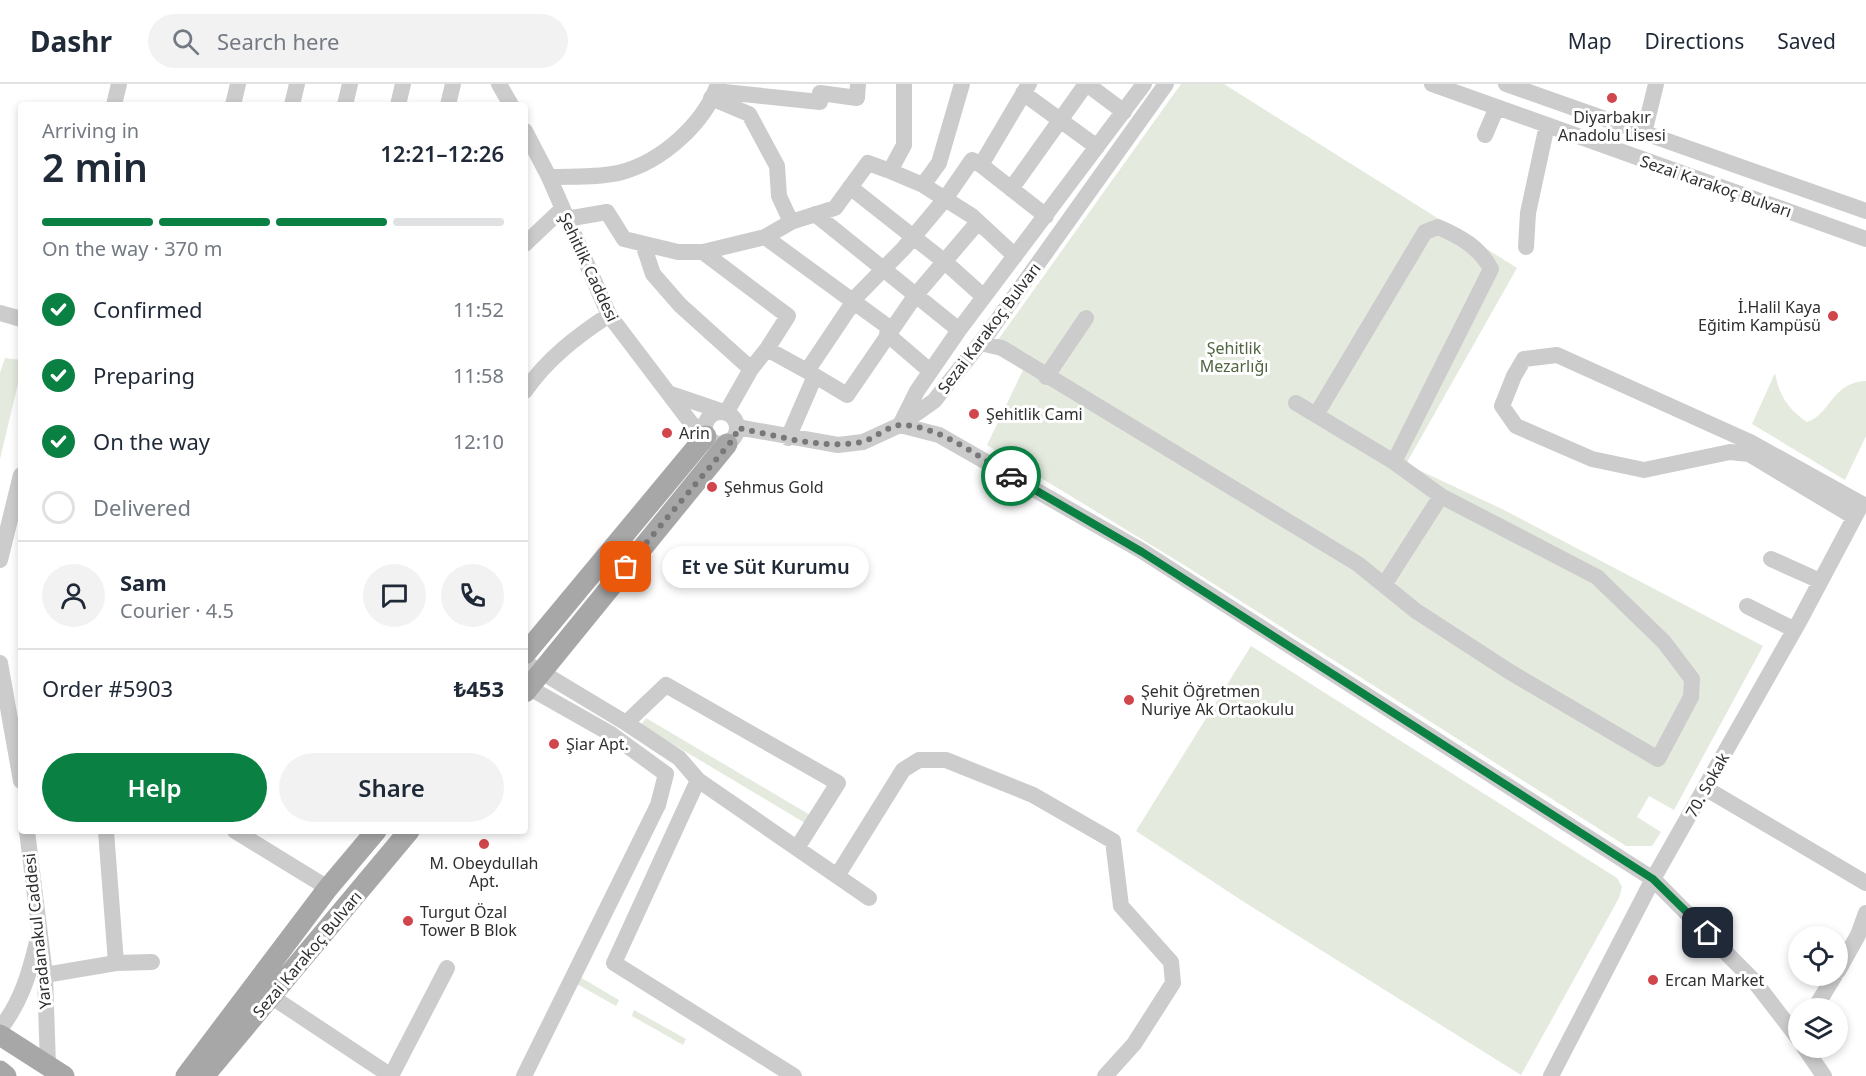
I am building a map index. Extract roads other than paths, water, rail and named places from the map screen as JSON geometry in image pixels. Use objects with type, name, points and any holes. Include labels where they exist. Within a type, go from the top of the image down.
[{"type":"main road","points":[[528,650],[706,436]]},
{"type":"main road","points":[[529,677],[732,436]]},
{"type":"main road","name":"Sezai Karakoç Bulvarı","points":[[186,1076],[328,888],[373,834]]},
{"type":"main road","name":"Sezai Karakoç Bulvarı","points":[[204,1076],[407,834]]},
{"type":"main road","points":[[0,1035],[56,1071]]},
{"type":"street","points":[[115,102],[119,84]]},
{"type":"street","points":[[234,102],[238,84]]},
{"type":"street","points":[[293,102],[297,84]]},
{"type":"street","points":[[346,102],[350,84]]},
{"type":"street","points":[[399,102],[403,84]]},
{"type":"street","points":[[449,102],[453,84]]},
{"type":"street","points":[[499,84],[509,102]]},
{"type":"street","points":[[715,91],[820,102],[820,88],[857,98],[858,84]]},
{"type":"street","points":[[890,171],[904,145],[904,84]]},
{"type":"street","points":[[923,185],[939,163],[962,84]]},
{"type":"street","points":[[1011,189],[1087,84],[1124,112]]},
{"type":"street","points":[[1144,84],[959,330],[917,391],[900,425],[939,435],[1142,552],[1653,879],[1754,981],[1788,1021]]},
{"type":"street","name":"Sezai Karakoç Bulvarı","points":[[732,436],[788,438],[838,445],[863,442],[900,425],[934,401],[980,343],[1166,84]]},
{"type":"street","name":"Sezai Karakoç Bulvarı","points":[[1432,84],[1866,238]]},
{"type":"street","points":[[1506,84],[1866,211]]},
{"type":"street","points":[[1644,133],[1656,84]]},
{"type":"street","points":[[981,165],[1026,89],[1060,121],[1097,147]]},
{"type":"street","points":[[549,177],[621,172],[658,157],[693,124],[715,91]]},
{"type":"street","points":[[715,91],[749,114],[777,166],[779,196],[791,222]]},
{"type":"street","points":[[1485,135],[1497,107]]},
{"type":"street","points":[[1526,248],[1528,213],[1547,125]]},
{"type":"street","name":"Şehitlik Caddesi","points":[[528,137],[549,177],[609,315],[629,345],[671,394],[691,423],[706,436]]},
{"type":"street","points":[[788,438],[811,374],[854,301],[945,199],[972,160],[1046,216]]},
{"type":"street","points":[[528,242],[564,214],[607,212],[624,239],[678,252],[703,252],[765,237],[791,222],[835,208],[867,163],[923,185],[978,222],[1014,256]]},
{"type":"street","points":[[850,187],[945,262],[984,297]]},
{"type":"street","points":[[815,214],[959,330]]},
{"type":"street","points":[[767,349],[847,395],[915,296],[978,222]]},
{"type":"street","points":[[1316,415],[1425,232],[1437,227],[1457,235],[1482,252],[1491,269],[1394,462]]},
{"type":"street","points":[[765,237],[854,301],[930,371]]},
{"type":"street","points":[[643,244],[652,274],[680,305],[750,369]]},
{"type":"street","points":[[671,394],[725,413],[734,418],[732,436],[712,443],[706,436],[705,426],[710,417],[725,413],[750,369],[767,349],[788,316],[703,252]]},
{"type":"street","points":[[0,313],[18,318]]},
{"type":"street","points":[[528,387],[536,375],[577,336],[609,315]]},
{"type":"street","points":[[1046,377],[1086,318]]},
{"type":"street","points":[[980,343],[1002,348],[1046,377],[1358,564],[1416,611],[1510,672],[1658,759],[1691,697],[1692,679],[1664,642],[1596,577],[1441,496],[1394,462],[1296,403]]},
{"type":"street","points":[[1557,356],[1750,442],[1861,508],[1749,454],[1730,452],[1644,471],[1592,459],[1516,426],[1502,406],[1514,376],[1524,359],[1557,356]]},
{"type":"street","points":[[1384,585],[1441,496]]},
{"type":"street","points":[[0,560],[14,526],[18,497]]},
{"type":"street","name":"70. Sokak","points":[[1551,1076],[1653,879],[1861,508]]},
{"type":"street","points":[[1771,559],[1821,581]]},
{"type":"street","points":[[1747,606],[1793,629]]},
{"type":"street","points":[[0,663],[18,748]]},
{"type":"street","points":[[529,677],[626,723],[679,758],[698,780],[869,898]]},
{"type":"street","points":[[524,1076],[658,805],[666,774],[529,677]]},
{"type":"street","points":[[626,723],[666,685],[838,783],[797,848]]},
{"type":"street","points":[[837,876],[903,770],[919,760],[946,760],[1034,795],[1113,841],[1121,906],[1171,962],[1173,983],[1134,1044],[1105,1076]]},
{"type":"street","points":[[698,780],[614,963],[794,1076]]},
{"type":"street","points":[[1705,788],[1866,883]]},
{"type":"street","name":"Yaradanakul Caddesi","points":[[27,834],[56,1071]]},
{"type":"street","points":[[106,834],[116,963]]},
{"type":"street","points":[[240,834],[328,888]]},
{"type":"street","points":[[1848,956],[1862,937],[1866,913]]},
{"type":"street","points":[[0,1029],[16,1008],[29,974],[39,936]]},
{"type":"street","points":[[45,975],[116,963],[152,962]]},
{"type":"street","points":[[272,997],[391,1076],[447,968]]},
{"type":"street","points":[[1812,1058],[1824,1076]]},
{"type":"place","name":"Diyarbakır Anadolu Lisesi","points":[[1612,98]]},
{"type":"place","name":"İ.Halil Kaya Eğitim Kampüsü","points":[[1833,316]]},
{"type":"place","name":"Şehitlik Cami","points":[[974,414]]},
{"type":"place","name":"Arin","points":[[667,433]]},
{"type":"place","name":"Şehmus Gold","points":[[712,487]]},
{"type":"place","name":"Et ve Süt Kurumu","points":[[626,567]]},
{"type":"place","name":"Şehit Öğretmen Nuriye Ak Ortaokulu","points":[[1129,700]]},
{"type":"place","name":"Şiar Apt.","points":[[554,744]]},
{"type":"place","name":"M. Obeydullah Apt.","points":[[484,844]]},
{"type":"place","name":"Turgut Özal Tower B Blok","points":[[408,921]]},
{"type":"place","name":"Ercan Market","points":[[1653,980]]},
{"type":"park label","name":"Şehitlik Mezarlığı","points":[[1234,357]]}]
